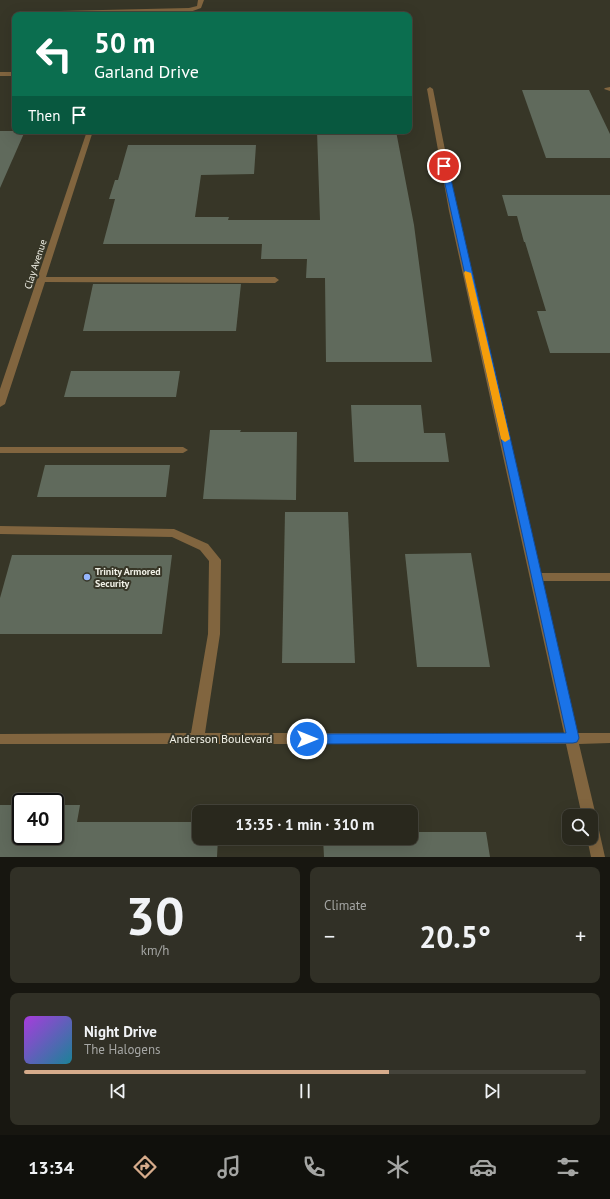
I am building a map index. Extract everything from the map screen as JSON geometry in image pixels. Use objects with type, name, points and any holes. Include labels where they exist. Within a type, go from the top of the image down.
[{"type":"street","points":[[112,12],[135,10],[190,10],[199,7],[201,0]]},
{"type":"street","points":[[132,2],[135,10]]},
{"type":"street","points":[[99,3],[101,12]]},
{"type":"street","points":[[0,74],[12,74]]},
{"type":"street","points":[[430,89],[453,211],[573,738],[588,809]]},
{"type":"street","name":"Clay Avenue","points":[[0,404],[3,382],[42,278],[89,134]]},
{"type":"street","points":[[42,278],[275,280]]},
{"type":"street","points":[[0,450],[183,450]]},
{"type":"street","points":[[0,530],[174,533],[204,547],[215,560],[214,634],[198,739]]},
{"type":"street","points":[[536,577],[610,577]]},
{"type":"street","name":"Anderson Boulevard","points":[[0,739],[610,738]]},
{"type":"street","points":[[595,845],[598,857]]},
{"type":"building","points":[[522,90],[589,90],[610,134],[610,158],[546,158]]},
{"type":"building","points":[[0,131],[12,131],[12,134],[24,134],[0,188]]},
{"type":"building","points":[[317,134],[397,134],[414,225],[432,362],[326,362],[325,278],[306,278],[307,259],[261,259],[262,244],[103,244],[115,199],[109,199],[115,180],[118,180],[128,145],[256,145],[254,174],[201,175],[195,217],[229,217],[228,220],[320,220]]},
{"type":"building","points":[[502,195],[610,195],[610,353],[550,353],[537,311],[546,311],[517,216],[508,216]]},
{"type":"building","points":[[93,284],[241,284],[236,331],[83,331]]},
{"type":"building","points":[[71,371],[180,371],[176,397],[64,397]]},
{"type":"building","points":[[351,405],[421,405],[424,433],[445,433],[449,462],[354,462]]},
{"type":"building","points":[[210,430],[241,430],[240,432],[297,432],[296,500],[203,499]]},
{"type":"building","points":[[45,465],[170,465],[166,497],[37,497]]},
{"type":"building","points":[[285,512],[348,512],[355,663],[282,663]]},
{"type":"building","points":[[471,553],[490,667],[417,667],[405,554]]},
{"type":"building","name":"Trinity Armored Security","points":[[12,555],[172,555],[162,634],[0,634],[0,598]]},
{"type":"building","points":[[0,805],[12,805],[12,845],[64,845],[64,805],[80,805],[77,822],[192,822],[192,845],[218,845],[217,857],[0,857]]},
{"type":"building","points":[[418,832],[486,832],[490,857],[324,857],[323,845],[418,845]]},
{"type":"slow traffic","points":[[468,273],[505,439]]},
{"type":"place","name":"Trinity Armored Security","points":[[87,577]]},
{"type":"route","points":[[307,739],[573,738],[444,166]]}]
